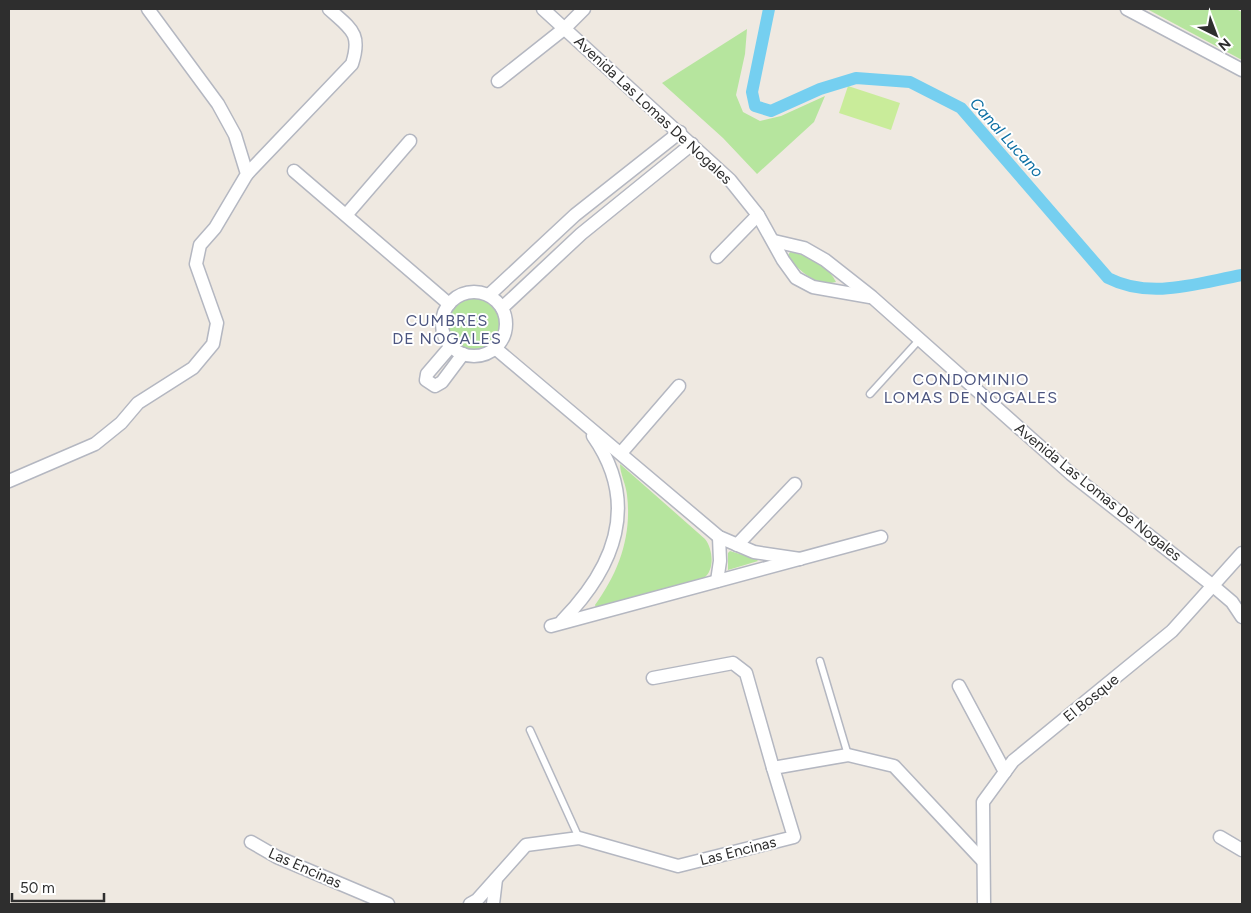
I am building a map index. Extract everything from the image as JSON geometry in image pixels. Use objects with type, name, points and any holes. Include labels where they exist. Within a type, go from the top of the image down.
[{"type":"street","points":[[148,9],[218,104],[235,135],[247,174]]},
{"type":"street","points":[[9,482],[95,444],[122,423],[138,403],[193,368],[213,344],[217,323],[196,264],[200,245],[215,228],[247,174],[352,64],[357,50],[357,38],[353,31],[329,9]]},
{"type":"street","name":"Avenida Las Lomas De Nogales","points":[[543,9],[680,132],[730,180],[758,215],[783,260],[796,278],[813,287],[872,297]]},
{"type":"street","points":[[498,81],[565,28],[584,9]]},
{"type":"street","points":[[1126,9],[1242,70]]},
{"type":"street","points":[[489,295],[551,236],[680,132]]},
{"type":"street","points":[[347,214],[410,141]]},
{"type":"street","points":[[502,308],[563,250],[692,144]]},
{"type":"street","points":[[294,171],[347,214],[449,304]]},
{"type":"street","points":[[611,186],[623,201]]},
{"type":"street","points":[[717,257],[758,215]]},
{"type":"street","points":[[551,236],[563,250]]},
{"type":"street","name":"Avenida Las Lomas De Nogales","points":[[774,241],[804,248],[825,260],[872,297],[1071,474],[1232,602],[1242,617]]},
{"type":"street","points":[[471,292],[489,295],[502,308],[506,326],[503,338],[495,348],[480,356],[463,354],[451,346],[444,337],[443,314],[449,304],[459,296],[471,292]]},
{"type":"street","points":[[451,346],[427,374],[426,380],[428,383],[435,386],[442,382],[463,354]]},
{"type":"street","points":[[495,348],[719,537],[754,552],[800,558]]},
{"type":"street","points":[[621,453],[679,386]]},
{"type":"street","points":[[583,424],[599,445],[611,471],[617,501],[617,523],[612,545],[603,568],[587,592],[556,623],[881,537]]},
{"type":"street","points":[[737,545],[795,484]]},
{"type":"street","points":[[717,581],[720,562],[719,537]]},
{"type":"street","name":"El Bosque","points":[[984,904],[983,802],[1013,761],[1172,631],[1242,553]]},
{"type":"street","points":[[654,678],[733,663],[740,666],[746,673],[773,768],[848,755],[894,766],[983,860]]},
{"type":"street","points":[[959,686],[1005,772]]},
{"type":"street","name":"Las Encinas","points":[[470,904],[477,900],[526,844],[579,838],[678,866],[794,837],[773,768]]},
{"type":"street","points":[[1220,837],[1242,850]]},
{"type":"street","name":"Las Encinas","points":[[251,842],[277,857],[388,904]]},
{"type":"street","points":[[493,904],[496,879]]},
{"type":"lane","points":[[870,394],[920,339]]},
{"type":"lane","points":[[820,661],[848,755]]},
{"type":"lane","points":[[530,730],[579,838]]},
{"type":"green space","points":[[1147,9],[1236,9],[1242,12],[1242,60]]},
{"type":"green space","points":[[747,29],[745,54],[736,95],[743,112],[760,121],[781,116],[825,96],[814,122],[757,174],[723,138],[662,83]]},
{"type":"green space","points":[[848,86],[900,103],[891,130],[839,113]]},
{"type":"green space","points":[[790,252],[817,262],[828,271],[836,282],[829,283],[815,280],[787,257]]},
{"type":"green space","points":[[469,298],[479,298],[493,305],[500,319],[500,329],[493,343],[479,350],[469,350],[459,346],[452,339],[448,329],[448,319],[452,309],[459,302]]},
{"type":"green space","points":[[620,464],[705,539],[710,548],[711,565],[708,574],[704,578],[596,608],[595,605],[617,567],[625,539],[628,510],[627,495]]},
{"type":"green space","points":[[730,551],[758,561],[728,570],[728,553]]},
{"type":"waterway","name":"Canal Lucano","points":[[769,9],[752,92],[755,106],[771,111],[820,89],[856,78],[910,82],[961,108],[1108,278],[1124,285],[1158,289],[1175,288],[1242,275]]},
{"type":"district","name":"CUMBRES DE NOGALES","points":[[447,329]]},
{"type":"district","name":"CONDOMINIO LOMAS DE NOGALES","points":[[971,388]]}]
